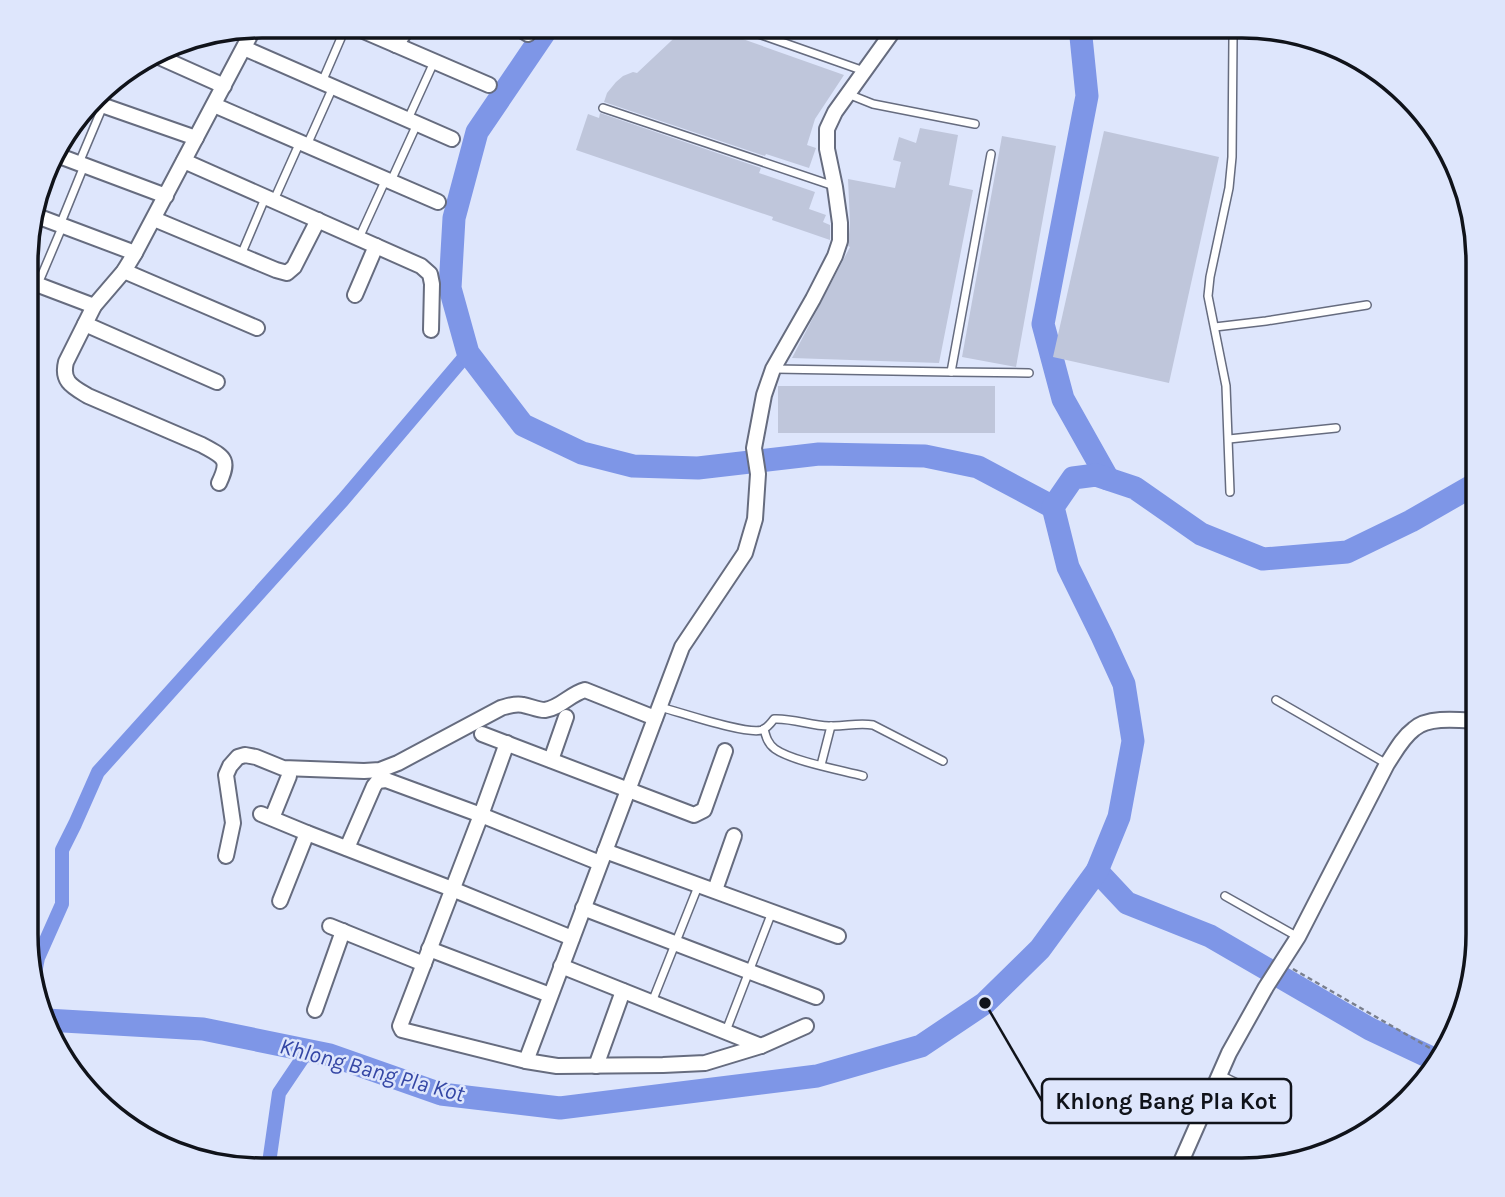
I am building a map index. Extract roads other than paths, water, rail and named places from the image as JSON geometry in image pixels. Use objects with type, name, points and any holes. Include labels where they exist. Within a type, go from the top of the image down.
[{"type":"street","points":[[380,38],[489,85]]},
{"type":"street","points":[[396,45],[401,38]]},
{"type":"street","points":[[219,483],[226,462],[217,454],[88,396],[65,379],[64,370],[94,306],[124,271],[135,253],[249,39]]},
{"type":"street","points":[[526,1061],[681,647],[745,553],[755,519],[758,474],[754,448],[762,403],[773,369],[813,299],[838,248],[840,232],[827,149],[827,129],[831,119],[888,39]]},
{"type":"street","points":[[244,48],[452,139]]},
{"type":"street","points":[[170,59],[224,86]]},
{"type":"street","points":[[214,105],[438,202]]},
{"type":"street","points":[[103,106],[196,138]]},
{"type":"street","points":[[65,158],[166,196]]},
{"type":"street","points":[[184,161],[421,266],[430,274],[432,284],[431,330]]},
{"type":"street","points":[[43,218],[135,253]]},
{"type":"street","points":[[153,219],[287,273],[294,267],[318,220]]},
{"type":"street","points":[[355,295],[376,246]]},
{"type":"street","points":[[124,271],[257,328]]},
{"type":"street","points":[[38,285],[94,306]]},
{"type":"street","points":[[85,324],[217,382]]},
{"type":"street","points":[[226,856],[233,823],[226,775],[230,765],[238,757],[256,757],[283,768],[380,770],[500,708],[522,704],[545,710],[558,705],[575,692],[585,690],[657,712]]},
{"type":"street","points":[[551,760],[566,717]]},
{"type":"street","points":[[1183,1158],[1229,1054],[1266,987],[1298,937],[1387,764],[1416,726],[1440,720],[1466,721]]},
{"type":"street","points":[[482,734],[694,815],[704,810],[725,751]]},
{"type":"street","points":[[507,743],[400,1026],[402,1030],[526,1061],[557,1066],[596,1066],[705,1063],[761,1046],[806,1026]]},
{"type":"street","points":[[289,776],[267,816],[572,938]]},
{"type":"street","points":[[347,848],[374,786],[378,781],[386,780],[603,857],[699,884],[838,936]]},
{"type":"street","points":[[280,901],[307,834]]},
{"type":"street","points":[[715,890],[734,836]]},
{"type":"street","points":[[583,908],[816,997]]},
{"type":"street","points":[[315,1010],[337,929],[424,964]]},
{"type":"street","points":[[429,949],[550,995]]},
{"type":"street","points":[[561,966],[761,1046]]},
{"type":"street","points":[[596,1066],[623,992]]},
{"type":"lane","points":[[240,255],[270,198],[304,144],[341,38]]},
{"type":"lane","points":[[772,39],[864,71]]},
{"type":"lane","points":[[1230,492],[1226,386],[1208,296],[1229,188],[1232,157],[1233,39]]},
{"type":"lane","points":[[359,238],[389,180],[434,62]]},
{"type":"lane","points":[[848,94],[873,104],[975,124]]},
{"type":"lane","points":[[603,108],[835,187]]},
{"type":"lane","points":[[38,273],[62,225],[95,114]]},
{"type":"lane","points":[[951,372],[991,154]]},
{"type":"lane","points":[[1215,327],[1367,305]]},
{"type":"lane","points":[[773,369],[1029,373]]},
{"type":"lane","points":[[1229,439],[1336,428]]},
{"type":"lane","points":[[1276,700],[1387,764]]},
{"type":"lane","points":[[657,712],[754,731],[764,729],[774,719],[831,726],[862,723],[873,725],[943,761]]},
{"type":"lane","points":[[821,765],[831,726]]},
{"type":"lane","points":[[764,729],[773,748],[788,756],[863,776]]},
{"type":"lane","points":[[652,1003],[699,884]]},
{"type":"lane","points":[[1225,897],[1298,937]]},
{"type":"lane","points":[[726,1032],[772,911]]},
{"type":"lane","points":[[1220,1075],[1241,1085]]},
{"type":"waterway","points":[[541,38],[477,132],[454,218],[450,288],[468,353],[523,425],[582,453],[633,466],[698,468],[819,454],[925,456],[978,467],[1053,507]]},
{"type":"waterway","points":[[1081,39],[1087,96],[1043,324],[1063,399],[1108,479]]},
{"type":"waterway","points":[[40,954],[62,904],[62,850],[98,772],[343,500],[468,353]]},
{"type":"waterway","name":"Khlong Bang Pla Kot","points":[[56,1021],[203,1029],[330,1055],[441,1094],[560,1108],[817,1076],[921,1046],[985,1003],[1040,949],[1097,871],[1119,817],[1133,741],[1124,684],[1068,567],[1053,507],[1073,478],[1096,475],[1135,488],[1201,534],[1263,559],[1347,552],[1411,521],[1466,489]]},
{"type":"waterway","points":[[1097,871],[1127,903],[1210,936],[1370,1029],[1430,1057]]},
{"type":"waterway","points":[[270,1158],[279,1093],[308,1050]]},
{"type":"place","name":"Khlong Bang Pla Kot","points":[[985,1003]]}]
